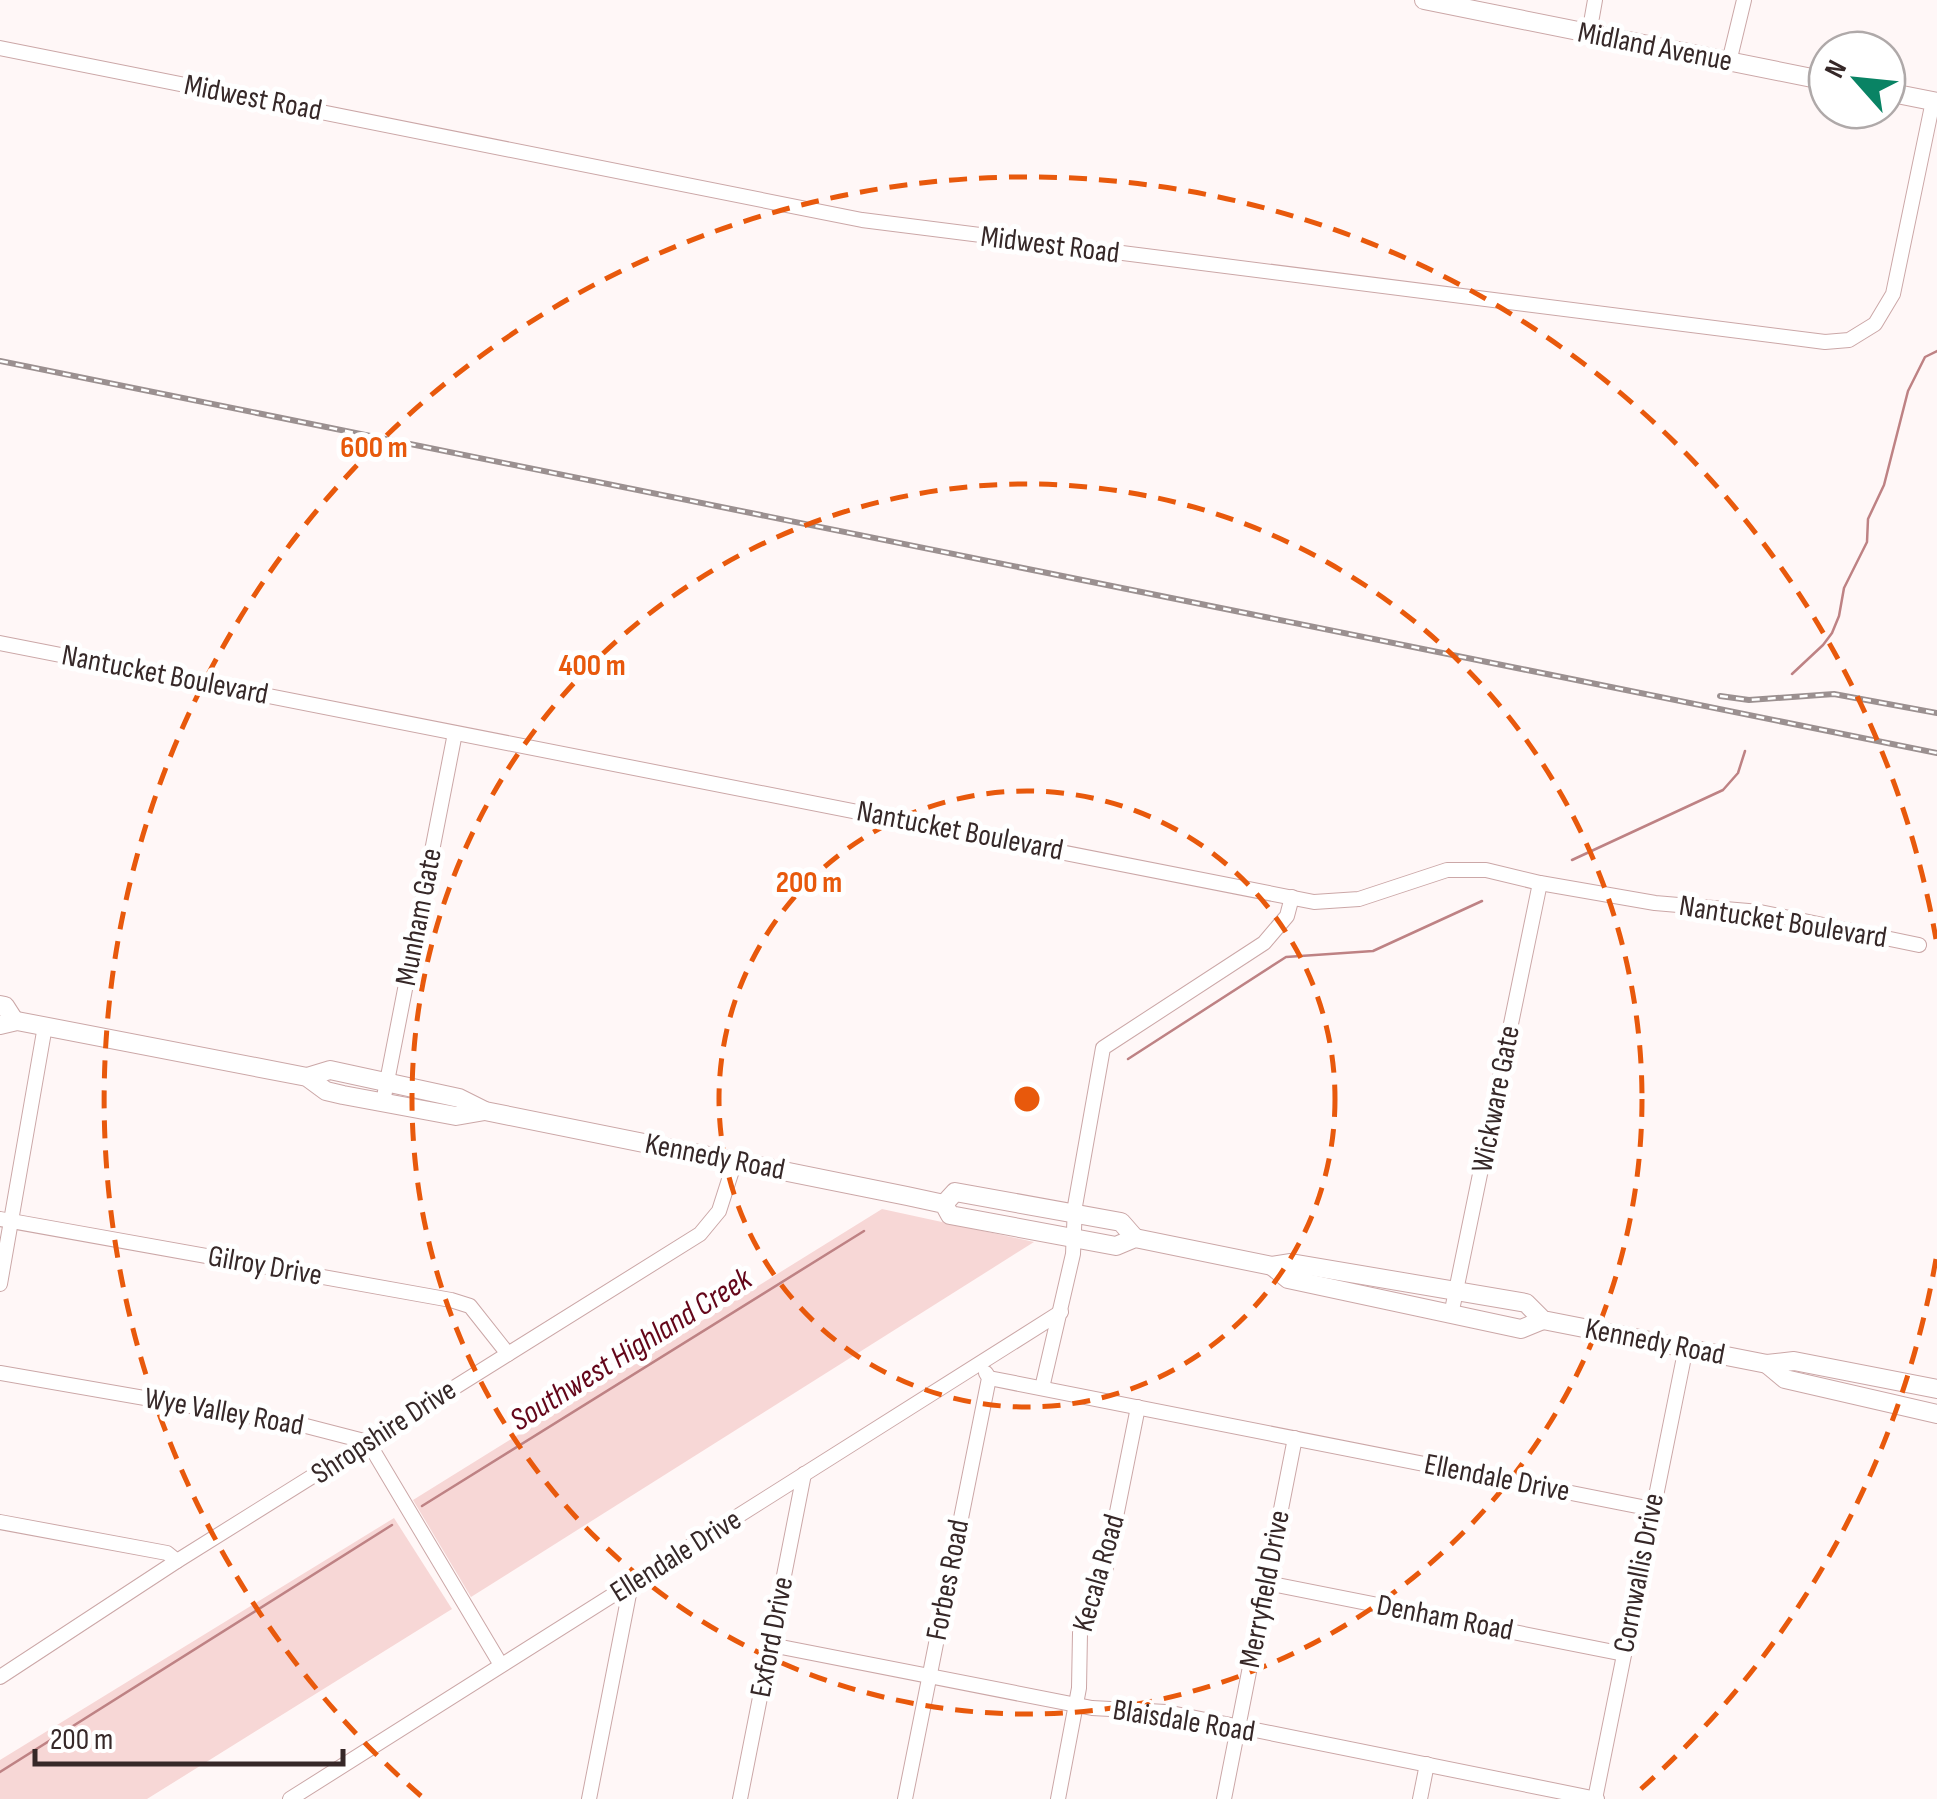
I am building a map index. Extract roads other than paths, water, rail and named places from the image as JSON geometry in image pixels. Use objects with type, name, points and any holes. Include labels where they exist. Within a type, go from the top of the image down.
[{"type":"main road","name":"Midland Avenue","points":[[1424,0],[1807,77]]},
{"type":"main road","points":[[1907,96],[1935,102]]},
{"type":"main road","name":"Kennedy Road","points":[[0,1005],[4,1006],[7,1023],[46,1026],[306,1077],[326,1091],[456,1116],[486,1111]]},
{"type":"main road","name":"Kennedy Road","points":[[306,1077],[330,1070],[459,1098],[486,1111],[944,1204],[950,1215],[1074,1239],[1116,1246],[1135,1238],[1272,1266],[1291,1263],[1526,1303],[1543,1320]]},
{"type":"main road","name":"Kennedy Road","points":[[944,1204],[955,1192],[1121,1222],[1135,1238]]},
{"type":"main road","name":"Kennedy Road","points":[[1272,1266],[1288,1280],[1521,1328],[1543,1320],[1767,1364],[1794,1361],[1937,1389]]},
{"type":"main road","name":"Kennedy Road","points":[[1767,1364],[1786,1380],[1937,1414]]},
{"type":"street","points":[[1589,34],[1595,0]]},
{"type":"street","points":[[1729,62],[1744,0]]},
{"type":"street","name":"Midwest Road","points":[[0,48],[862,220],[1825,342],[1849,340],[1875,324],[1893,294],[1935,102]]},
{"type":"street","name":"Nantucket Boulevard","points":[[0,643],[1314,902],[1347,902],[1448,870],[1486,870],[1655,903],[1760,912],[1919,945]]},
{"type":"street","name":"Munham Gate","points":[[383,1102],[455,733]]},
{"type":"street","name":"Wickware Gate","points":[[1452,1315],[1540,883]]},
{"type":"street","points":[[1042,1388],[1061,1312],[1103,1048],[1264,943],[1287,916],[1292,897]]},
{"type":"street","points":[[0,1284],[6,1220],[46,1026]]},
{"type":"street","name":"Shropshire Drive","points":[[0,1676],[700,1234],[719,1211],[735,1161]]},
{"type":"street","name":"Gilroy Drive","points":[[6,1220],[451,1300],[470,1306],[508,1354]]},
{"type":"street","name":"Ellendale Drive","points":[[290,1799],[804,1474],[984,1371],[1061,1312]]},
{"type":"street","name":"Cornwallis Drive","points":[[1595,1799],[1686,1348]]},
{"type":"street","name":"Ellendale Drive","points":[[984,1371],[1042,1388],[1652,1509]]},
{"type":"street","name":"Forbes Road","points":[[906,1799],[984,1371]]},
{"type":"street","name":"Wye Valley Road","points":[[0,1373],[306,1426],[368,1442]]},
{"type":"street","name":"Kecala Road","points":[[1058,1799],[1076,1705],[1080,1633],[1105,1572],[1138,1407]]},
{"type":"street","name":"Merryfield Drive","points":[[1224,1799],[1295,1438]]},
{"type":"street","points":[[368,1442],[501,1665]]},
{"type":"street","name":"Exford Drive","points":[[740,1799],[804,1474]]},
{"type":"street","points":[[0,1522],[168,1552],[177,1562]]},
{"type":"street","name":"Denham Road","points":[[1266,1583],[1624,1654]]},
{"type":"street","points":[[589,1799],[631,1584]]},
{"type":"street","name":"Blaisdale Road","points":[[771,1645],[1076,1705],[1156,1710],[1595,1799]]},
{"type":"street","points":[[1420,1799],[1426,1764]]},
{"type":"waterway","name":"Southwest Highland Creek","points":[[1792,674],[1832,633],[1844,588],[1867,542],[1868,519],[1884,485],[1908,391],[1925,357],[1937,351]]},
{"type":"waterway","name":"Southwest Highland Creek","points":[[1572,860],[1723,790],[1738,773],[1745,751]]},
{"type":"waterway","name":"Southwest Highland Creek","points":[[1128,1059],[1286,957],[1373,951],[1482,901]]},
{"type":"waterway","name":"Southwest Highland Creek","points":[[422,1506],[864,1231]]},
{"type":"waterway","name":"Southwest Highland Creek","points":[[0,1772],[392,1525]]},
{"type":"railway","points":[[0,361],[1937,753]]},
{"type":"railway","points":[[1720,696],[1749,700],[1834,694],[1937,713]]}]
